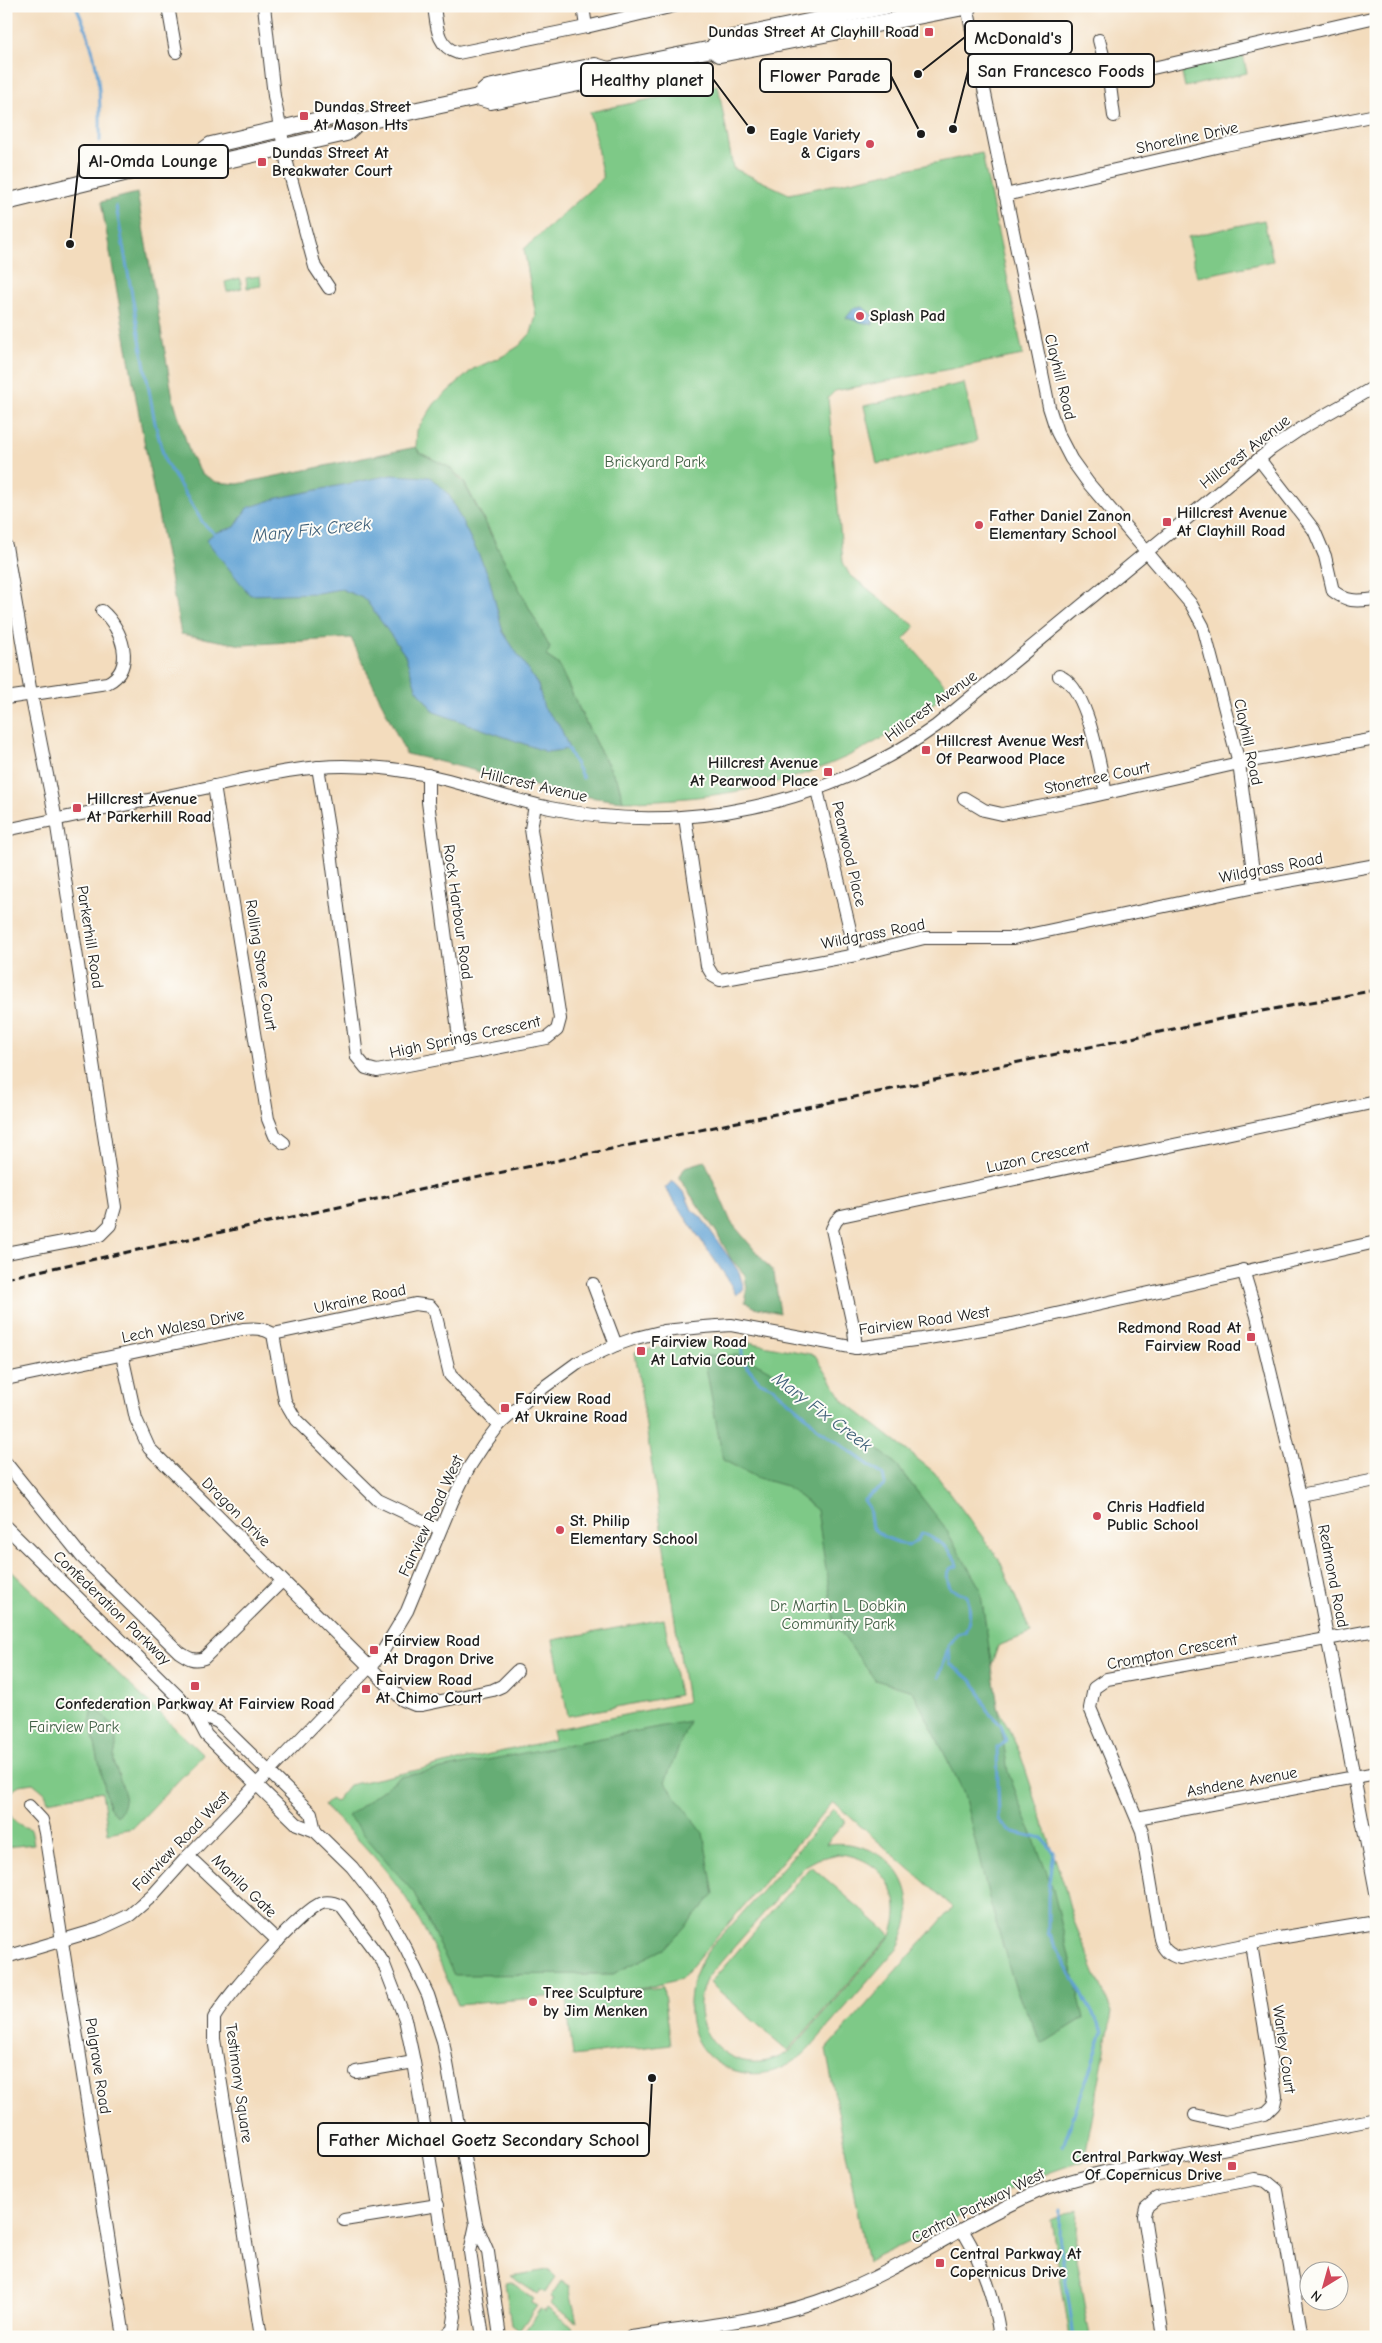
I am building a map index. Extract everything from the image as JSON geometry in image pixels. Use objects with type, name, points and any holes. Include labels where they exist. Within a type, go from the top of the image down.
[{"type":"main road","points":[[198,155],[214,163],[346,133],[357,123],[478,97],[488,88],[595,66],[608,70],[712,49],[718,41],[885,6]]},
{"type":"main road","points":[[712,49],[720,54],[967,6]]},
{"type":"main road","points":[[6,202],[198,155],[212,145],[341,115],[357,123]]},
{"type":"street","points":[[168,6],[176,52]]},
{"type":"street","points":[[264,6],[274,96],[284,147],[315,267],[329,288]]},
{"type":"street","points":[[434,6],[439,39],[450,50],[458,53],[586,27],[674,6]]},
{"type":"street","points":[[583,6],[586,27]]},
{"type":"street","name":"Clayhill Road","points":[[967,6],[1049,407],[1057,432],[1071,459],[1089,484],[1191,604],[1203,626],[1240,763],[1255,887]]},
{"type":"street","points":[[1109,78],[1376,17]]},
{"type":"street","points":[[1100,40],[1109,78],[1114,116]]},
{"type":"street","name":"Shoreline Drive","points":[[1005,195],[1219,147],[1376,115]]},
{"type":"street","name":"Hillcrest Avenue","points":[[6,830],[214,786],[318,767],[362,766],[428,775],[535,805],[613,817],[685,817],[753,807],[817,790],[878,763],[936,726],[1259,459],[1302,428],[1376,386]]},
{"type":"street","points":[[1259,459],[1314,530],[1325,556],[1333,591],[1344,599],[1376,599]]},
{"type":"street","name":"Parkerhill Road","points":[[6,546],[31,694],[56,820],[115,1208],[110,1225],[100,1235],[6,1253]]},
{"type":"street","points":[[6,698],[107,683],[118,676],[123,668],[124,653],[117,628],[112,620],[102,611]]},
{"type":"street","points":[[1059,676],[1071,683],[1082,699],[1106,792]]},
{"type":"street","name":"Stonetree Court","points":[[964,798],[984,810],[1002,814],[1240,763],[1376,739]]},
{"type":"street","name":"High Springs Crescent","points":[[318,767],[328,828],[357,1057],[366,1068],[382,1071],[461,1053],[547,1038],[554,1034],[560,1022],[531,829],[535,805]]},
{"type":"street","name":"Rock Harbour Road","points":[[428,775],[428,802],[461,1053]]},
{"type":"street","name":"Rolling Stone Court","points":[[214,786],[268,1119],[276,1136],[284,1143]]},
{"type":"street","name":"Pearwood Place","points":[[817,790],[856,955]]},
{"type":"street","name":"Wildgrass Road","points":[[685,817],[707,966],[713,976],[726,980],[856,955],[924,938],[1014,938],[1255,887],[1376,865]]},
{"type":"street","name":"Luzon Crescent","points":[[856,1348],[854,1330],[832,1229],[836,1220],[841,1216],[1376,1102]]},
{"type":"street","name":"Fairview Road West","points":[[6,1957],[100,1929],[130,1915],[152,1896],[380,1656],[407,1611],[440,1529],[468,1469],[499,1425],[552,1379],[577,1363],[616,1345],[664,1330],[731,1325],[856,1348],[1007,1325],[1243,1270],[1376,1242]]},
{"type":"street","name":"Redmond Road","points":[[1243,1270],[1257,1316],[1300,1495],[1328,1639],[1352,1778],[1376,1892]]},
{"type":"street","points":[[593,1284],[616,1345]]},
{"type":"street","name":"Ukraine Road","points":[[273,1334],[415,1304],[430,1306],[435,1312],[450,1376],[499,1425]]},
{"type":"street","name":"Lech Walesa Drive","points":[[6,1379],[243,1328],[259,1328],[273,1334]]},
{"type":"street","points":[[273,1334],[285,1401],[296,1420],[378,1500],[440,1529]]},
{"type":"street","name":"Dragon Drive","points":[[122,1355],[136,1419],[150,1448],[404,1700],[414,1706],[493,1690],[502,1686],[517,1671]]},
{"type":"street","points":[[6,1463],[82,1557],[179,1652],[192,1660],[198,1661],[204,1658],[282,1580]]},
{"type":"street","points":[[1300,1495],[1376,1480]]},
{"type":"street","name":"Confederation Parkway","points":[[6,1527],[194,1712],[206,1735],[297,1824],[315,1831],[352,1867],[381,1904],[406,1949],[428,1995],[442,2040],[476,2224],[488,2252],[500,2337]]},
{"type":"street","name":"Crompton Crescent","points":[[1376,1630],[1107,1679],[1094,1688],[1090,1708],[1142,1831],[1162,1946],[1171,1955],[1180,1958],[1376,1922]]},
{"type":"street","name":"Confederation Parkway","points":[[194,1712],[218,1722],[311,1813],[315,1831]]},
{"type":"street","name":"Ashdene Avenue","points":[[1137,1818],[1376,1773]]},
{"type":"street","name":"Palgrave Road","points":[[29,1806],[42,1820],[45,1833],[124,2337]]},
{"type":"street","name":"Manila Gate","points":[[188,1856],[278,1941]]},
{"type":"street","name":"Testimony Square","points":[[261,2337],[213,2029],[214,2018],[219,2009],[278,1941],[316,1906],[324,1902],[341,1906],[383,1962],[405,2019],[438,2205],[455,2324],[445,2337]]},
{"type":"street","name":"Warley Court","points":[[1195,2115],[1225,2122],[1265,2114],[1274,2105],[1276,2096],[1251,1944]]},
{"type":"street","points":[[356,2072],[414,2062]]},
{"type":"street","name":"Central Parkway West","points":[[632,2337],[750,2318],[805,2306],[860,2284],[1040,2191],[1081,2178],[1376,2119]]},
{"type":"street","points":[[1163,2337],[1144,2216],[1146,2206],[1157,2198],[1255,2179],[1266,2181],[1277,2190],[1302,2337]]},
{"type":"street","points":[[344,2220],[438,2205]]},
{"type":"street","name":"Confederation Parkway","points":[[476,2224],[470,2252],[483,2337]]},
{"type":"street","points":[[963,2231],[974,2249],[994,2299],[1000,2337]]},
{"type":"green space","points":[[1242,50],[1247,73],[1185,87],[1180,65]]},
{"type":"green space","name":"Brickyard Park","points":[[718,85],[733,168],[789,194],[982,153],[1023,355],[835,391],[828,398],[843,562],[849,574],[915,626],[904,639],[950,690],[913,719],[875,742],[837,761],[797,776],[756,787],[714,795],[623,801],[618,782],[596,744],[558,664],[546,656],[490,531],[463,480],[449,467],[420,453],[416,447],[417,430],[435,403],[473,369],[503,356],[519,346],[531,333],[536,316],[524,249],[603,178],[590,112]]},
{"type":"green space","points":[[137,193],[173,398],[190,454],[201,473],[216,482],[238,484],[416,447],[420,453],[449,467],[464,483],[550,648],[546,656],[558,664],[596,744],[618,782],[623,801],[568,793],[406,754],[351,638],[242,645],[181,634],[101,202]]},
{"type":"green space","points":[[1264,220],[1273,261],[1197,277],[1188,237]]},
{"type":"green space","points":[[260,276],[261,286],[247,288],[246,278]]},
{"type":"green space","points":[[240,278],[242,288],[227,292],[225,282]]},
{"type":"green space","points":[[964,383],[977,441],[877,464],[864,406]]},
{"type":"green space","points":[[705,1161],[731,1222],[774,1273],[780,1313],[754,1307],[745,1302],[747,1290],[745,1275],[731,1259],[717,1233],[679,1178],[685,1167]]},
{"type":"green space","name":"Dr. Martin L. Dobkin Community Park","points":[[705,1341],[748,1342],[815,1355],[844,1401],[934,1472],[999,1559],[1031,1633],[998,1646],[986,1682],[1020,1753],[1064,1885],[1073,1919],[1112,2013],[1084,2161],[1052,2172],[995,2197],[942,2226],[867,2262],[826,2050],[953,1907],[833,1802],[681,1979],[646,1988],[458,2005],[427,1934],[405,1896],[373,1856],[324,1806],[330,1799],[335,1802],[349,1785],[554,1740],[552,1730],[687,1702],[635,1352],[669,1345]]},
{"type":"green space","points":[[742,1355],[791,1382],[894,1462],[944,1526],[980,1588],[1008,1772],[1053,1889],[1084,2018],[1042,2044],[1016,1990],[990,1902],[963,1791],[913,1691],[875,1680],[834,1623],[817,1510],[786,1486],[758,1478],[723,1460],[704,1356]]},
{"type":"green space","name":"Fairview Park","points":[[6,1566],[203,1755],[133,1828],[108,1833],[102,1791],[48,1801],[45,1793],[33,1783],[19,1785],[8,1796],[8,1808],[15,1821],[31,1829],[34,1844],[6,1847]]},
{"type":"green space","points":[[664,1619],[679,1695],[568,1716],[553,1640]]},
{"type":"green space","points":[[93,1708],[109,1722],[116,1736],[114,1761],[124,1796],[122,1809],[117,1816],[109,1807],[90,1722]]},
{"type":"green space","points":[[689,1721],[665,1782],[703,1833],[714,1894],[666,1948],[613,1974],[454,1975],[414,1893],[348,1816],[400,1777]]},
{"type":"green space","points":[[833,1809],[846,1821],[826,1844],[848,1844],[868,1849],[884,1858],[897,1871],[906,1887],[909,1905],[907,1926],[898,1947],[808,2050],[793,2062],[777,2070],[759,2074],[740,2072],[722,2066],[708,2056],[698,2043],[692,2028],[690,2012],[694,1978],[704,1956],[713,1944],[734,1923]],"holes":[[[838,1854],[853,1856],[878,1870],[887,1880],[893,1892],[896,1906],[891,1935],[811,1866],[710,1983],[788,2051],[890,1935],[790,2051],[771,2060],[752,2062],[734,2058],[719,2048],[708,2034],[701,2018],[700,1998],[707,1978],[805,1866],[818,1859]]]},
{"type":"green space","points":[[663,1987],[671,2044],[573,2056],[566,1999]]},
{"type":"green space","points":[[1078,2209],[1076,2259],[1090,2337],[1070,2337],[1051,2220]]},
{"type":"green space","points":[[548,2270],[556,2277],[545,2293],[540,2290],[537,2294],[510,2276]]},
{"type":"green space","points":[[561,2281],[569,2286],[577,2322],[550,2304],[554,2299],[550,2297]]},
{"type":"green space","points":[[511,2282],[534,2299],[531,2303],[537,2306],[519,2331],[511,2325],[505,2283]]},
{"type":"green space","points":[[547,2308],[572,2326],[573,2329],[526,2336],[523,2334],[540,2309],[545,2312]]},
{"type":"water","name":"Splash Pad","points":[[863,307],[873,316],[873,325],[846,318],[854,308]]},
{"type":"water","points":[[391,475],[430,477],[449,495],[488,574],[503,632],[538,685],[544,708],[560,726],[569,749],[547,752],[434,712],[416,688],[405,655],[365,599],[341,589],[318,593],[250,595],[206,540],[214,533],[235,527],[247,508],[278,498]]},
{"type":"water","points":[[673,1181],[685,1194],[692,1210],[701,1217],[739,1272],[744,1289],[736,1295],[727,1278],[665,1188]]},
{"type":"waterway","name":"Mary Fix Creek","points":[[76,6],[90,40],[97,72],[100,104],[100,141]]},
{"type":"waterway","name":"Mary Fix Creek","points":[[116,206],[155,423],[165,461],[203,523],[216,535]]},
{"type":"waterway","name":"Mary Fix Creek","points":[[567,748],[583,778]]},
{"type":"waterway","name":"Mary Fix Creek","points":[[742,1347],[742,1360],[759,1381],[772,1387],[804,1414],[817,1428],[883,1475],[885,1485],[864,1500],[869,1508],[872,1528],[884,1537],[908,1546],[917,1540],[922,1533],[934,1539],[953,1554],[957,1566],[950,1569],[947,1577],[950,1588],[967,1596],[970,1614],[965,1632],[957,1634],[949,1646],[950,1664],[970,1679],[979,1690],[987,1711],[1001,1725],[1006,1741],[997,1748],[999,1819],[1009,1831],[1043,1839],[1054,1852],[1048,1896],[1048,1933],[1103,2032],[1063,2146]]},
{"type":"waterway","points":[[939,1677],[948,1649]]},
{"type":"waterway","name":"Mary Fix Creek","points":[[1060,2210],[1059,2235],[1074,2337]]},
{"type":"railway","points":[[6,1278],[1230,1017],[1376,990]]},
{"type":"place","name":"Dundas Street At Clayhill Road","points":[[929,32]]},
{"type":"place","name":"McDonald's","points":[[918,74]]},
{"type":"place","name":"Dundas Street At Mason Hts","points":[[304,116]]},
{"type":"place","name":"San Francesco Foods","points":[[953,129]]},
{"type":"place","name":"Healthy planet","points":[[751,130]]},
{"type":"place","name":"Flower Parade","points":[[921,134]]},
{"type":"place","name":"Eagle Variety & Cigars","points":[[870,144]]},
{"type":"place","name":"Dundas Street At Breakwater Court","points":[[262,162]]},
{"type":"place","name":"Al-Omda Lounge","points":[[70,244]]},
{"type":"place","name":"Splash Pad","points":[[860,316]]},
{"type":"place","name":"Hillcrest Avenue At Clayhill Road","points":[[1167,522]]},
{"type":"place","name":"Father Daniel Zanon Elementary School","points":[[979,525]]},
{"type":"place","name":"Hillcrest Avenue West Of Pearwood Place","points":[[926,750]]},
{"type":"place","name":"Hillcrest Avenue At Pearwood Place","points":[[828,772]]},
{"type":"place","name":"Hillcrest Avenue At Parkerhill Road","points":[[77,808]]},
{"type":"place","name":"Redmond Road At Fairview Road","points":[[1251,1337]]},
{"type":"place","name":"Fairview Road At Latvia Court","points":[[641,1351]]},
{"type":"place","name":"Fairview Road At Ukraine Road","points":[[505,1408]]},
{"type":"place","name":"Chris Hadfield Public School","points":[[1097,1516]]},
{"type":"place","name":"St. Philip Elementary School","points":[[560,1530]]},
{"type":"place","name":"Fairview Road At Dragon Drive","points":[[374,1650]]},
{"type":"place","name":"Confederation Parkway At Fairview Road","points":[[195,1686]]},
{"type":"place","name":"Fairview Road At Chimo Court","points":[[366,1689]]},
{"type":"place","name":"Tree Sculpture by Jim Menken","points":[[533,2002]]},
{"type":"place","name":"Father Michael Goetz Secondary School","points":[[652,2078]]},
{"type":"place","name":"Central Parkway West Of Copernicus Drive","points":[[1232,2166]]},
{"type":"place","name":"Central Parkway At Copernicus Drive","points":[[940,2263]]}]
